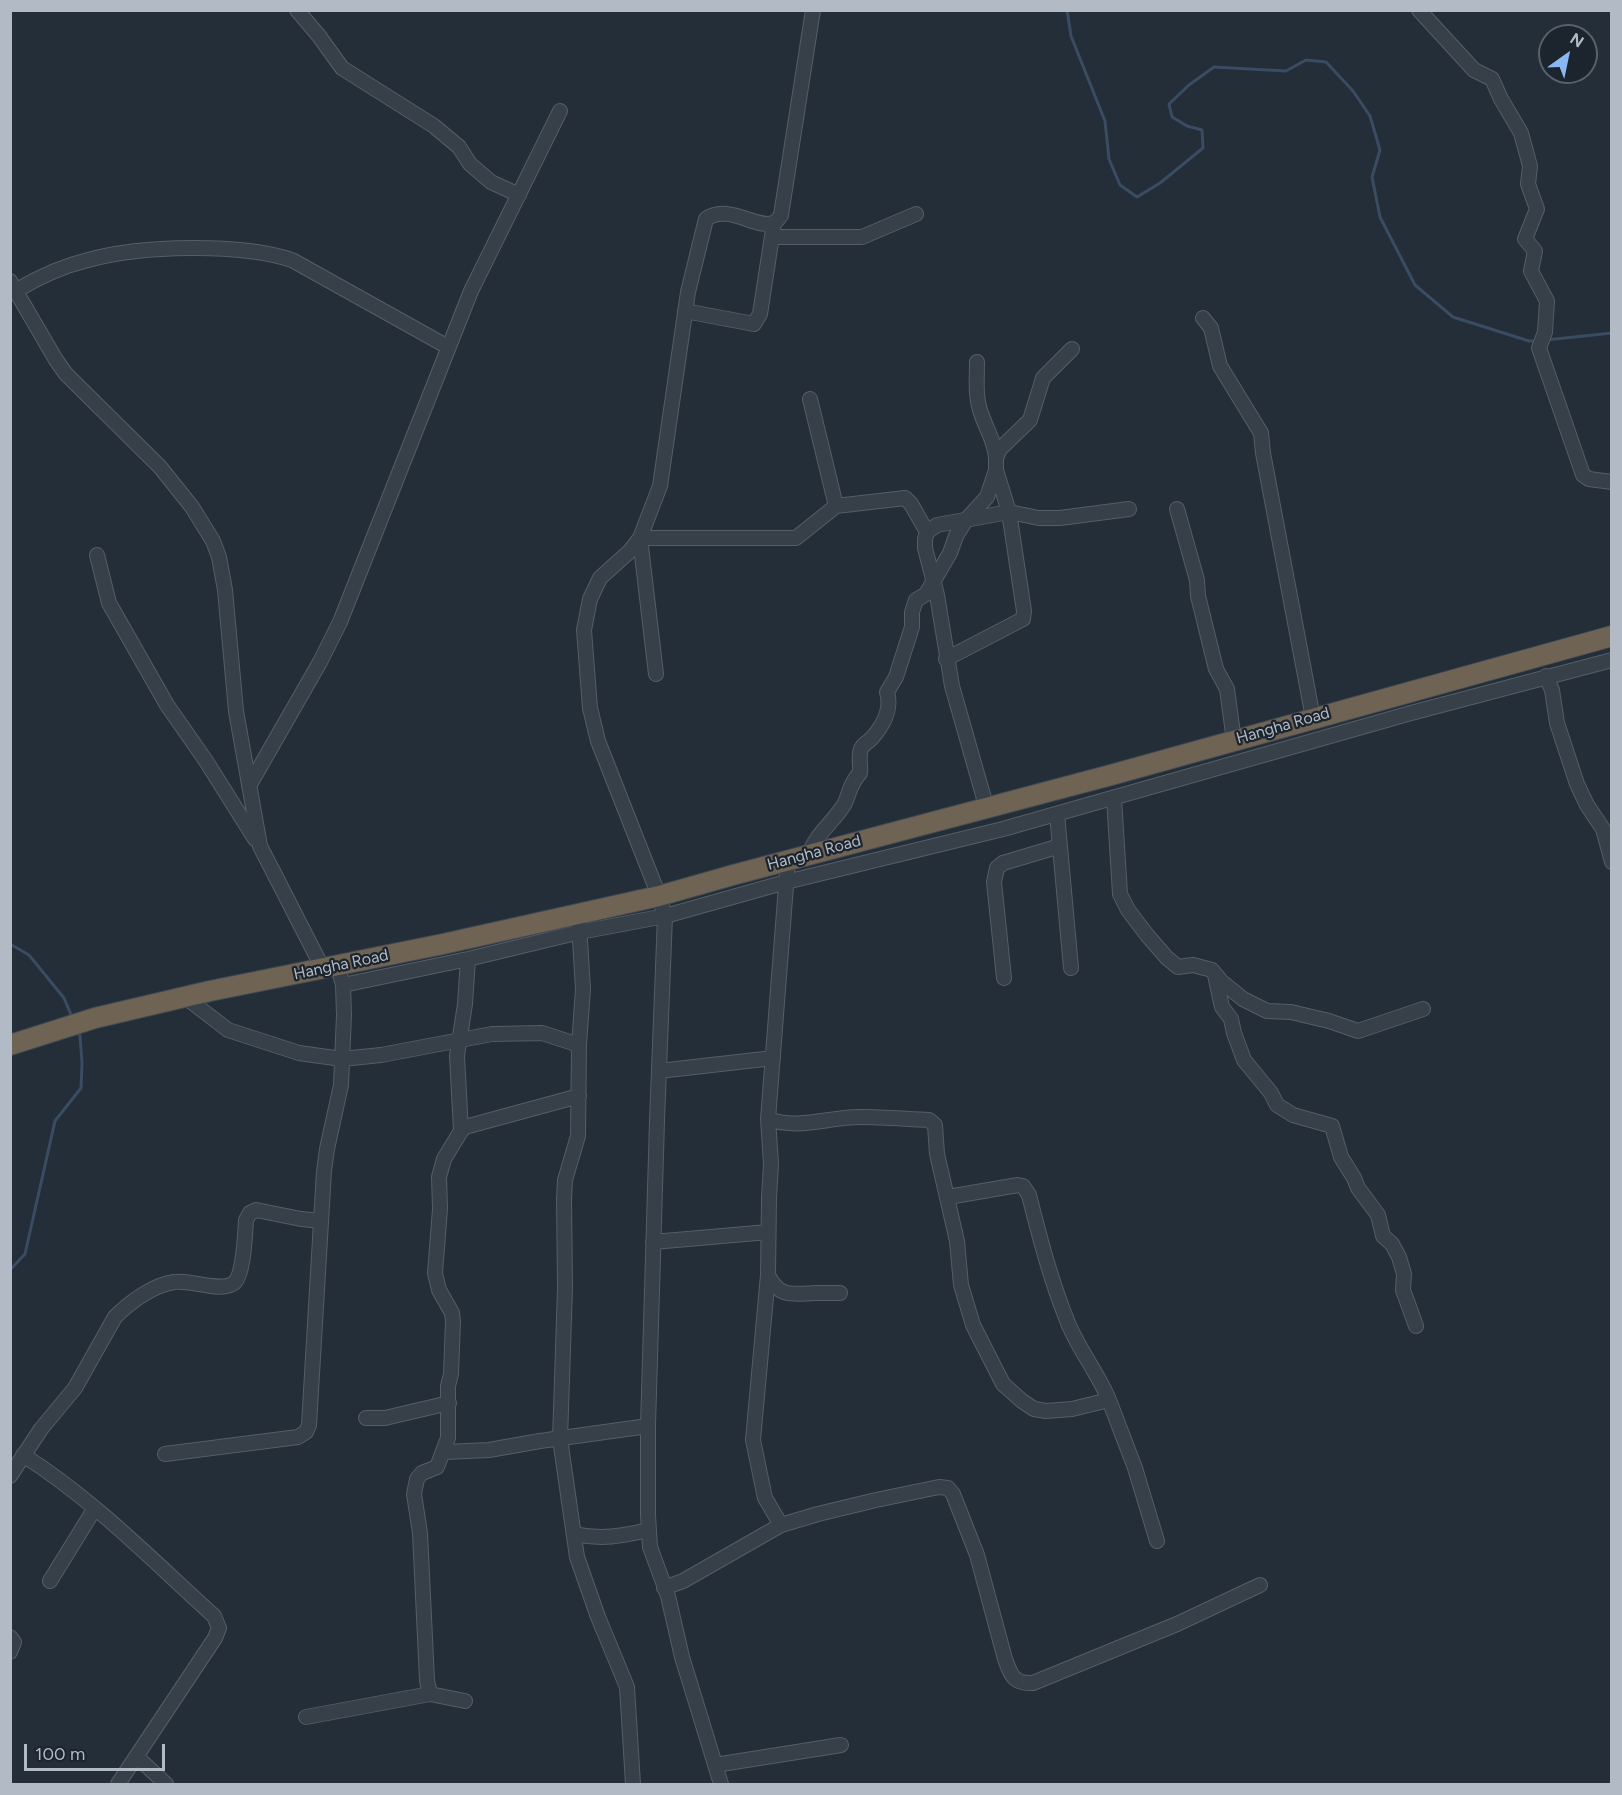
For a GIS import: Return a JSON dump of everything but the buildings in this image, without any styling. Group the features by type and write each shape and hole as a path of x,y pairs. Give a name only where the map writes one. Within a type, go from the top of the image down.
{"highway":[{"name":"Hangha Road","path":"10,1046 95,1018 185,997 334,973 579,923 659,896 788,860 987,809 1611,636"}],"street":[{"path":"297,10 342,69 434,126 459,147 470,164 491,182 519,195"},
{"path":"721,1785 682,1657 668,1596 650,1547 648,1426 658,1071 665,915 598,741 590,708 584,630 590,599 600,578 630,551 640,538 660,486 685,311 706,219 713,213 726,213 767,225 774,223 781,215 813,10"},
{"path":"1419,10 1474,70 1492,79 1521,133 1530,166 1528,184 1537,209 1525,239 1535,252 1531,271 1548,301 1545,332 1539,348 1583,475 1589,479 1611,482"},
{"path":"249,786 309,682 340,622 477,277 560,111"},
{"path":"772,237 862,237 916,214"},
{"path":"685,311 754,324 760,315 774,223"},
{"path":"260,846 236,711 225,590 219,557 213,541 192,507 160,467 66,374 14,286 89,260 134,252 187,249 250,250 274,254 307,268 448,347"},
{"path":"1203,318 1211,328 1220,366 1261,433 1313,718"},
{"path":"809,855 811,846 839,813 852,781 860,773 862,746 872,738 887,716 889,698 887,692 896,677 912,627 912,612 916,600 926,594 966,520 987,497 1000,449 1030,420 1043,378 1072,350"},
{"path":"946,659 1023,619 1024,611 1009,513 996,464 995,446 981,412 978,397 977,362"},
{"path":"810,399 836,506"},
{"path":"640,538 796,538 836,506 905,498 927,532"},
{"path":"987,809 958,711 946,659 926,548 927,532 937,525 1009,513 1039,518 1060,518 1129,509"},
{"path":"1177,509 1197,580 1198,596 1216,669 1227,689 1234,741"},
{"path":"640,538 656,674"},
{"path":"97,555 109,603 167,705 260,846 334,973 342,1059 341,1085 327,1149 310,1415 306,1432 298,1437 165,1454"},
{"path":"334,973 468,959 579,923 665,915 1057,814 1546,676 1611,660"},
{"path":"1546,676 1552,690 1557,723 1577,784 1587,805 1603,829 1611,862"},
{"path":"1114,798 1120,894 1128,909 1167,958 1178,967 1193,965 1212,970 1222,982 1243,999 1267,1011 1291,1012 1358,1031 1423,1009"},
{"path":"1057,814 1071,968"},
{"path":"1004,978 994,882 997,868 1003,863 1060,846"},
{"path":"782,1525 765,1498 753,1440 768,1275 771,1164 768,1119 788,860"},
{"path":"579,923 583,988 579,1045 578,1136 565,1180 565,1288 560,1439 577,1557 627,1688 633,1785"},
{"path":"461,1131 457,1056 465,1004 468,959"},
{"path":"1214,973 1222,1007 1231,1019 1244,1059 1271,1093 1277,1105 1293,1115 1332,1126 1341,1157 1358,1188 1378,1215 1383,1236 1392,1244 1399,1257 1404,1274 1403,1290 1416,1326"},
{"path":"185,997 228,1030 291,1051 342,1059 381,1055 492,1034 542,1033 579,1045"},
{"path":"658,1071 773,1058"},
{"path":"430,1694 427,1680 420,1533 414,1494 417,1479 422,1473 437,1467 445,1452 448,1438 453,1321 452,1313 439,1290 435,1273 440,1209 440,1167 461,1131 475,1122 547,1106 579,1096"},
{"path":"768,1119 790,1124 810,1124 858,1117 929,1120 935,1125 938,1154 958,1251 961,1285 973,1325 1004,1384 1028,1405 1046,1411 1072,1409 1109,1400"},
{"path":"948,1197 1018,1185 1023,1186 1029,1195 1046,1263 1068,1324 1101,1380 1135,1468 1157,1541"},
{"path":"10,1476 41,1429 75,1388 115,1317 123,1308 161,1286 174,1282 226,1286 234,1283 240,1274 246,1220 256,1210 321,1221"},
{"path":"653,1242 768,1232"},
{"path":"768,1275 772,1284 788,1294 840,1293"},
{"path":"366,1418 385,1418 448,1402"},
{"path":"445,1452 489,1450 648,1426"},
{"path":"23,1455 60,1479 95,1508 214,1616 219,1628 215,1638 118,1785"},
{"path":"664,1588 683,1581 782,1525 818,1514 939,1487 948,1488 953,1494 977,1556 1011,1674 1023,1684 1033,1683 1166,1628 1260,1585"},
{"path":"50,1581 95,1508"},
{"path":"574,1534 593,1538 616,1537 649,1530"},
{"path":"10,1637 14,1642 10,1652"},
{"path":"306,1717 430,1694 465,1701"},
{"path":"715,1765 841,1744"},
{"path":"138,1757 166,1785"}],"waterway":[{"path":"1067,10 1071,36 1105,121 1109,159 1120,185 1137,197 1160,183 1203,148 1202,130 1187,126 1172,117 1169,104 1189,85 1214,67 1286,71 1306,60 1326,62 1353,91 1370,116 1380,150 1372,177 1380,217 1415,285 1453,317 1529,341 1536,341"},
{"path":"1546,340 1612,333"},
{"path":"10,944 29,955 64,998 72,1017"},
{"path":"10,1270 25,1254 55,1121 81,1088 82,1063 78,1031"}]}
